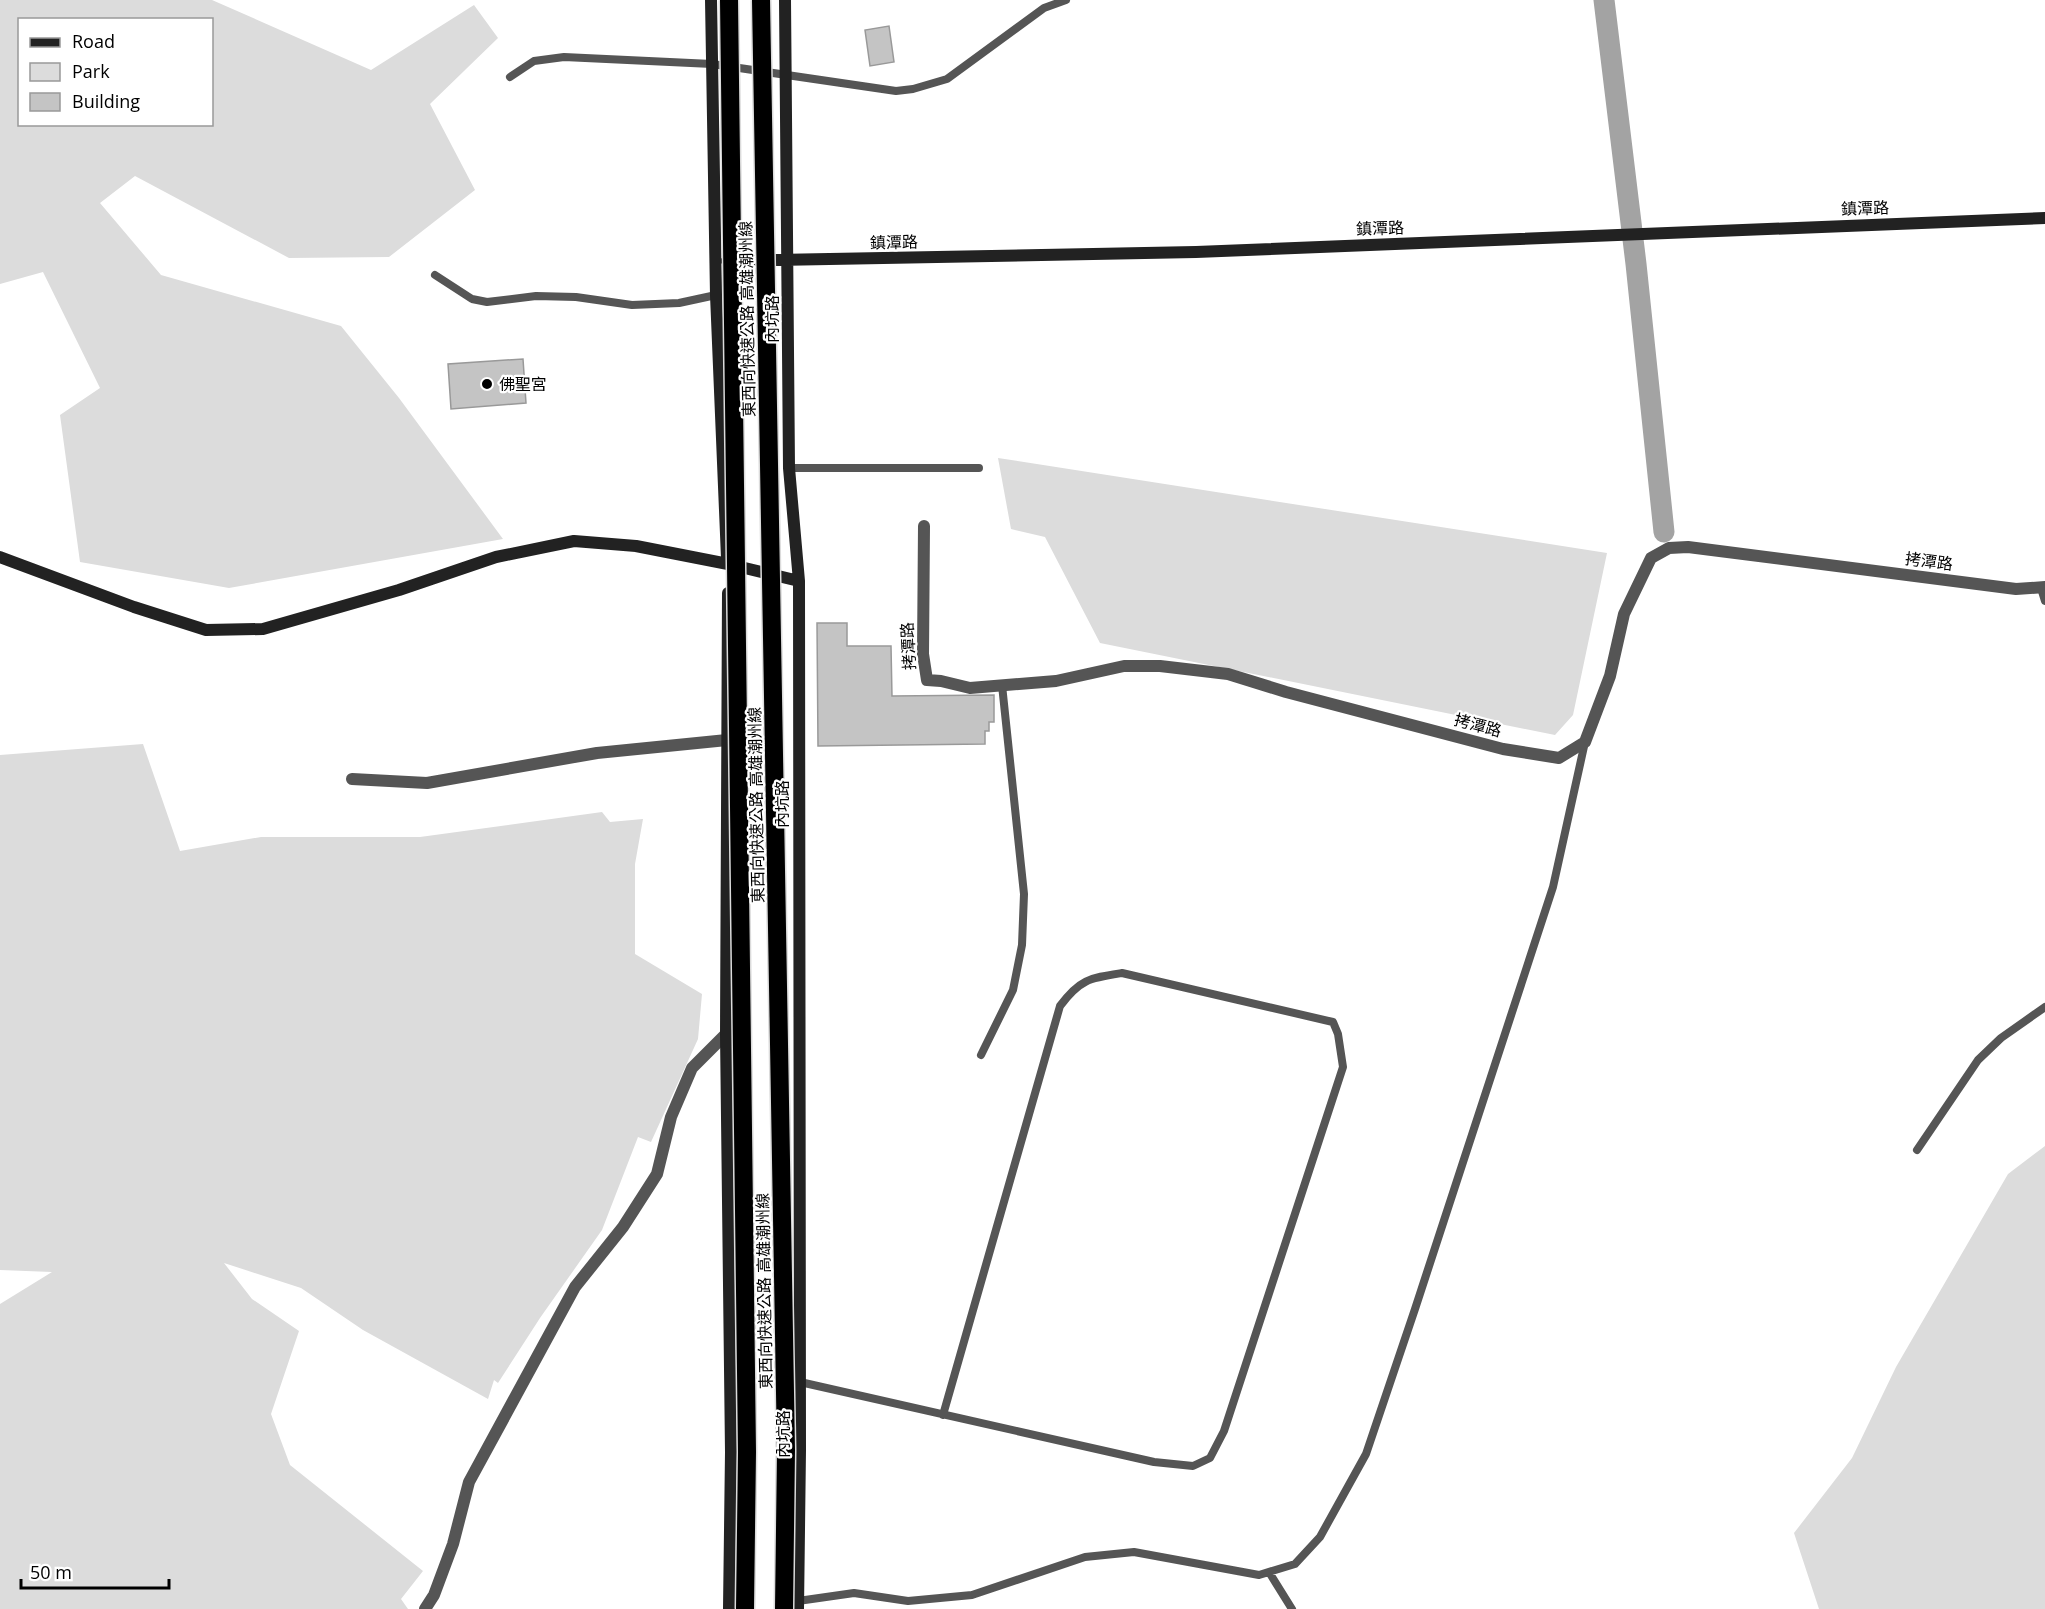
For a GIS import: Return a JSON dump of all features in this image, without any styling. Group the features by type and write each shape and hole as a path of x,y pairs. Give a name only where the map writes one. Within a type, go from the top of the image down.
{"highway":[{"name":"東西向快速公路 高雄潮州線","path":"729,0 747,1452 745,1609"},
{"name":"東西向快速公路 高雄潮州線","path":"761,0 786,1450 793,1606"}],"main road":[{"path":"711,0 716,295 728,564 726,1034 731,1452 729,1609"},
{"name":"內坑路","path":"785,0 789,468 799,581 800,1382 793,1606"},
{"name":"鎮潭路","path":"716,261 1196,252 2045,218"},
{"path":"0,557 134,608 206,630 263,629 399,590 496,557 574,541 636,546 799,581"}],"street":[{"name":"拷潭路","path":"924,526 923,654 927,680 969,688 1056,681 1124,666 1160,666 1228,674 1286,692 1503,749 1559,758 1585,741 1610,676 1624,614 1651,558 1669,548 1700,549 2016,589 2043,587"},
{"path":"352,779 427,783 597,753 727,740"},
{"path":"425,1609 434,1595 453,1544 469,1482 575,1287 623,1227 657,1174 671,1117 692,1068 726,1034"}],"lane":[{"path":"510,77 534,62 564,57 712,64 896,91 913,89 947,80 1044,8 1066,0"},
{"path":"435,275 472,299 487,302 536,296 576,297 632,305 679,303 716,295"},
{"path":"789,468 979,468"},
{"path":"2043,587 2045,601"},
{"path":"981,1055 1013,990 1022,945 1024,894 1002,685"},
{"path":"793,1606 854,1593 909,1601 972,1595 1085,1557 1134,1552 1259,1575 1295,1564 1320,1537 1366,1454 1553,887 1585,741"},
{"path":"800,1382 1154,1462 1193,1466 1210,1458 1224,1431 1342,1067 1338,1034 1333,1022 1122,973 1095,977 1074,988 1060,1006 943,1414"},
{"path":"1917,1150 1978,1060 2001,1038 2045,1007"},
{"path":"1269,1572 1292,1609"}],"green space":[{"path":"0,0 212,0 371,70 474,5 498,38 430,104 475,190 389,257 289,258 135,176 100,203 161,275 341,326 399,398 503,539 229,588 80,562 60,415 100,388 43,272 0,284"},
{"path":"998,458 1607,553 1573,715 1555,735 1100,643 1045,537 1011,529"},
{"path":"143,744 180,851 261,837 420,837 602,812 610,822 643,819 635,864 635,954 702,994 698,1039 651,1142 638,1137 602,1230 540,1318 498,1383 494,1380 488,1399 363,1330 301,1288 224,1263 252,1299 299,1331 271,1414 290,1465 423,1571 401,1599 408,1609 0,1609 0,1304 52,1272 0,1270 0,755"},
{"path":"2045,1146 2045,1609 1819,1609 1794,1533 1852,1458 1896,1367 2008,1174"}],"building":[{"path":"889,26 894,62 870,66 865,30"},
{"name":"佛聖宮","path":"523,359 526,403 451,409 448,364"},
{"path":"817,623 847,623 847,646 891,646 892,696 994,695 994,722 989,722 989,731 985,731 985,744 818,746"}],"waterway":[{"path":"1604,0 1636,264 1664,532"}],"place":[{"name":"佛聖宮","path":"487,384"}]}
